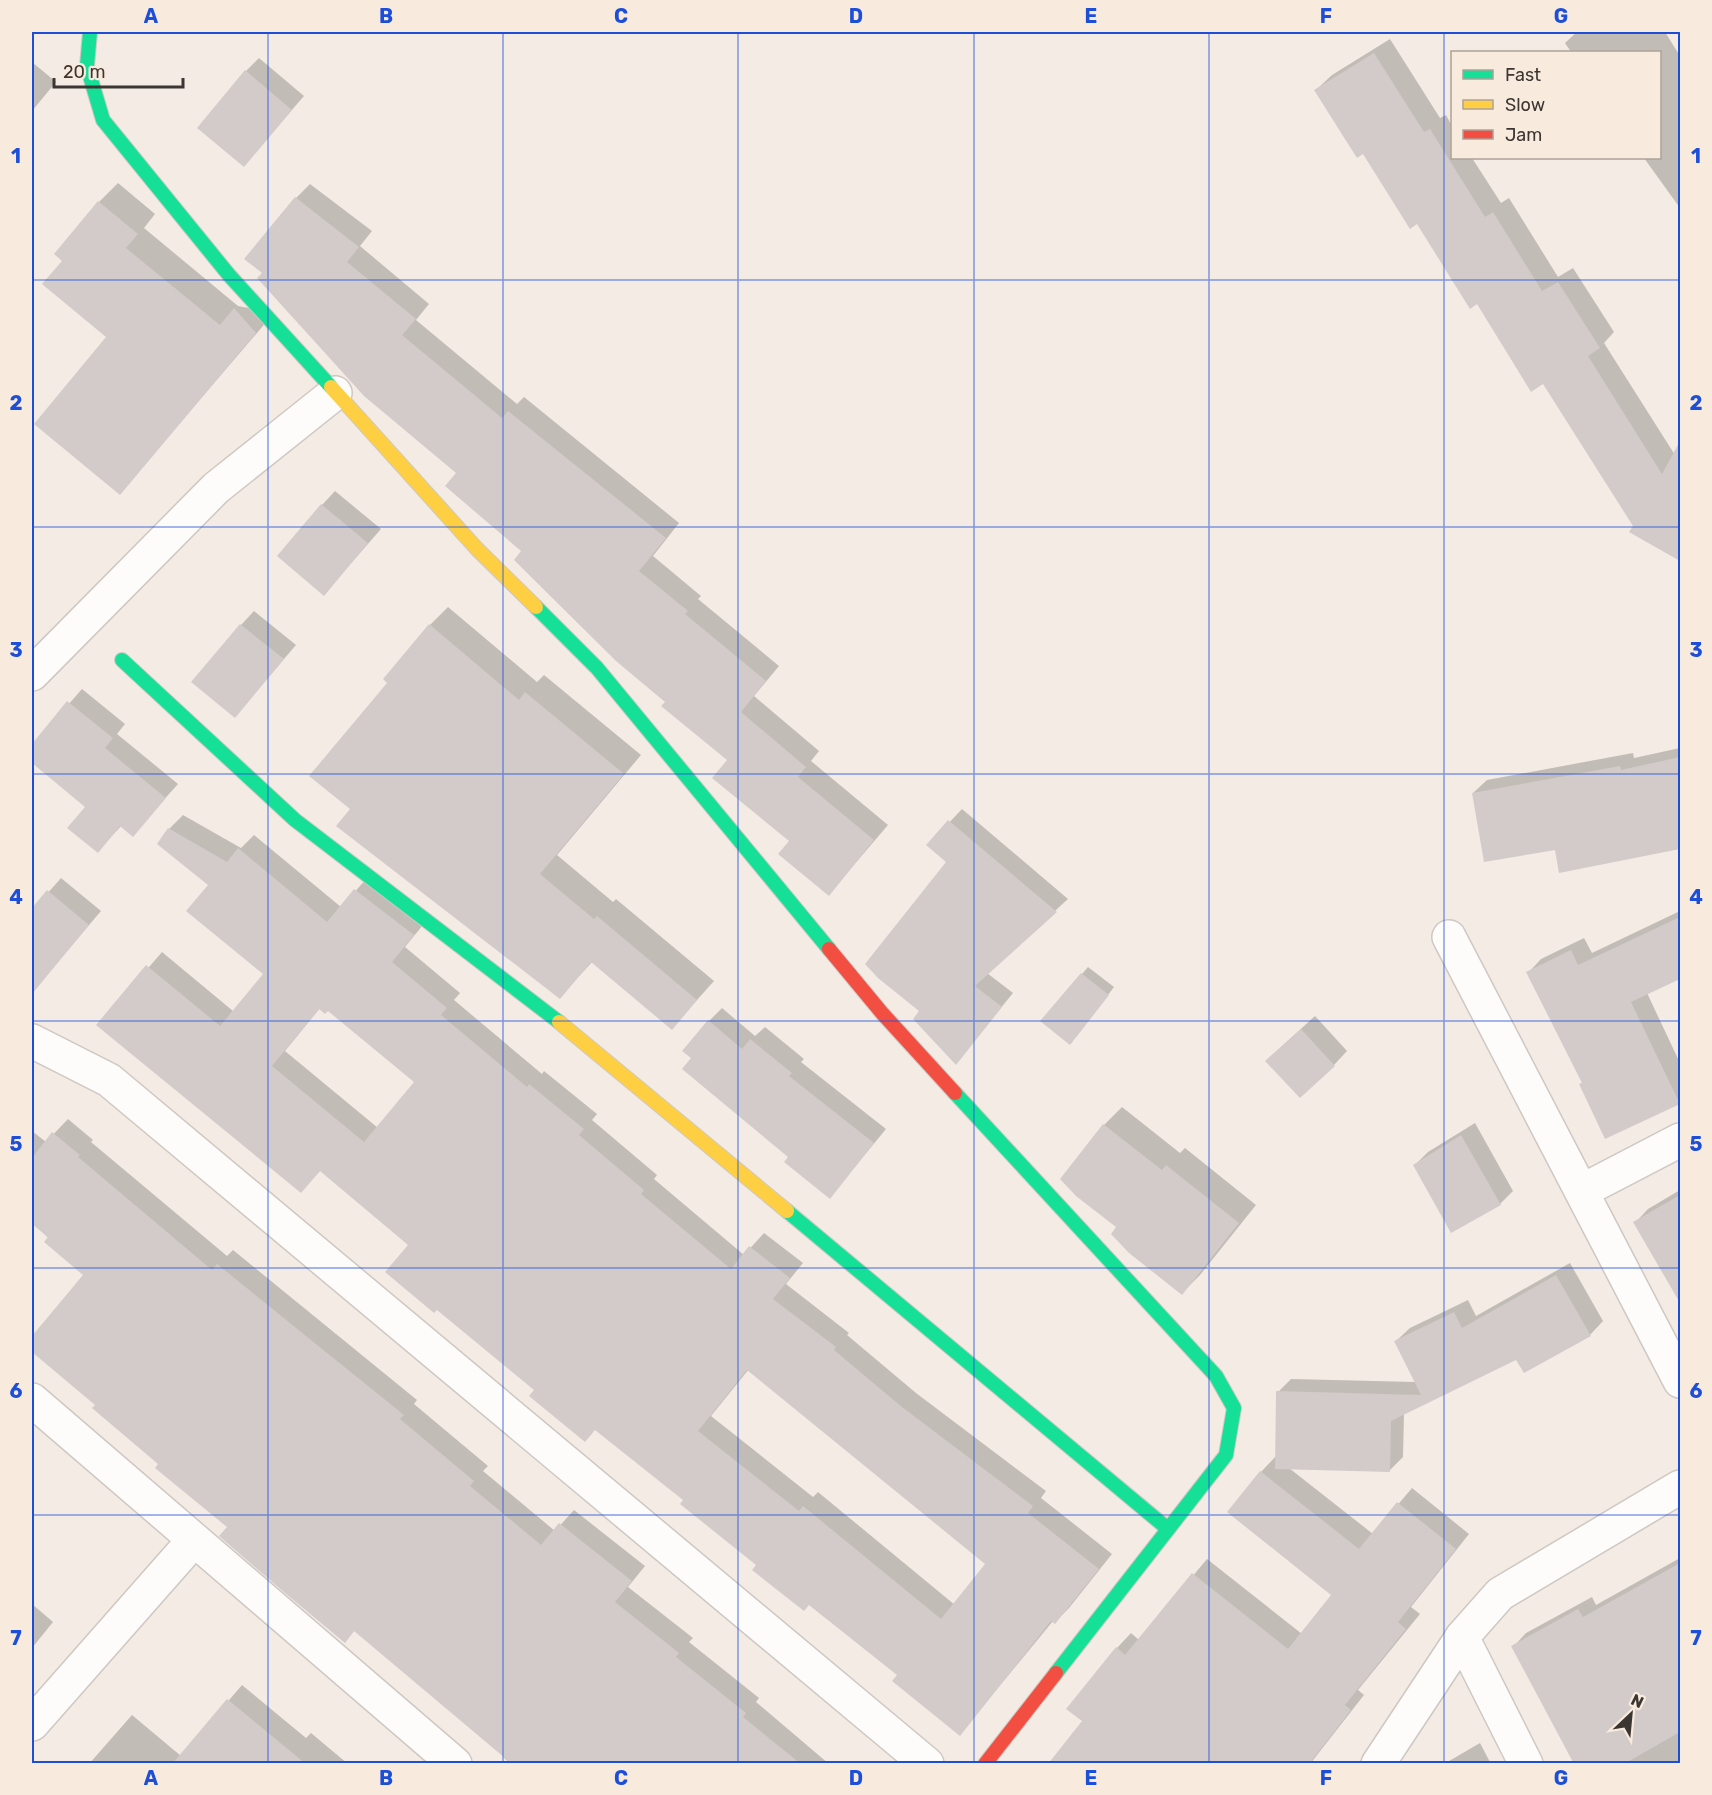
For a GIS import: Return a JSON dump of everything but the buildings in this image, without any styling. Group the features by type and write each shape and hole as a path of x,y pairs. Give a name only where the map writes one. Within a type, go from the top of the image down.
{"street":[{"path":"90,32 87,66 103,120 229,275 477,549 597,668 882,1014 1216,1376 1234,1408 1227,1455 984,1764"},
{"path":"32,674 216,488 335,393"},
{"path":"122,660 295,820 573,1033 1168,1529"},
{"path":"1449,936 1680,1381"},
{"path":"32,1041 109,1080 927,1764"},
{"path":"1582,1191 1680,1140"},
{"path":"32,1400 455,1764"},
{"path":"1378,1764 1462,1637 1500,1594 1680,1487"},
{"path":"32,1724 194,1540"},
{"path":"1462,1637 1526,1764"}],"traffic: fast":[{"path":"90,32 87,66 103,120 229,275 331,387"},
{"path":"536,607 597,668 829,949"},
{"path":"122,660 295,820 559,1022"},
{"path":"955,1093 1216,1376 1234,1408 1226,1455 1056,1673"},
{"path":"787,1211 1168,1529"}],"traffic: slow":[{"path":"331,387 477,549 536,607"},
{"path":"559,1022 787,1211"}],"traffic: jam":[{"path":"829,949 882,1013 955,1093"},
{"path":"985,1764 1056,1673"}]}
